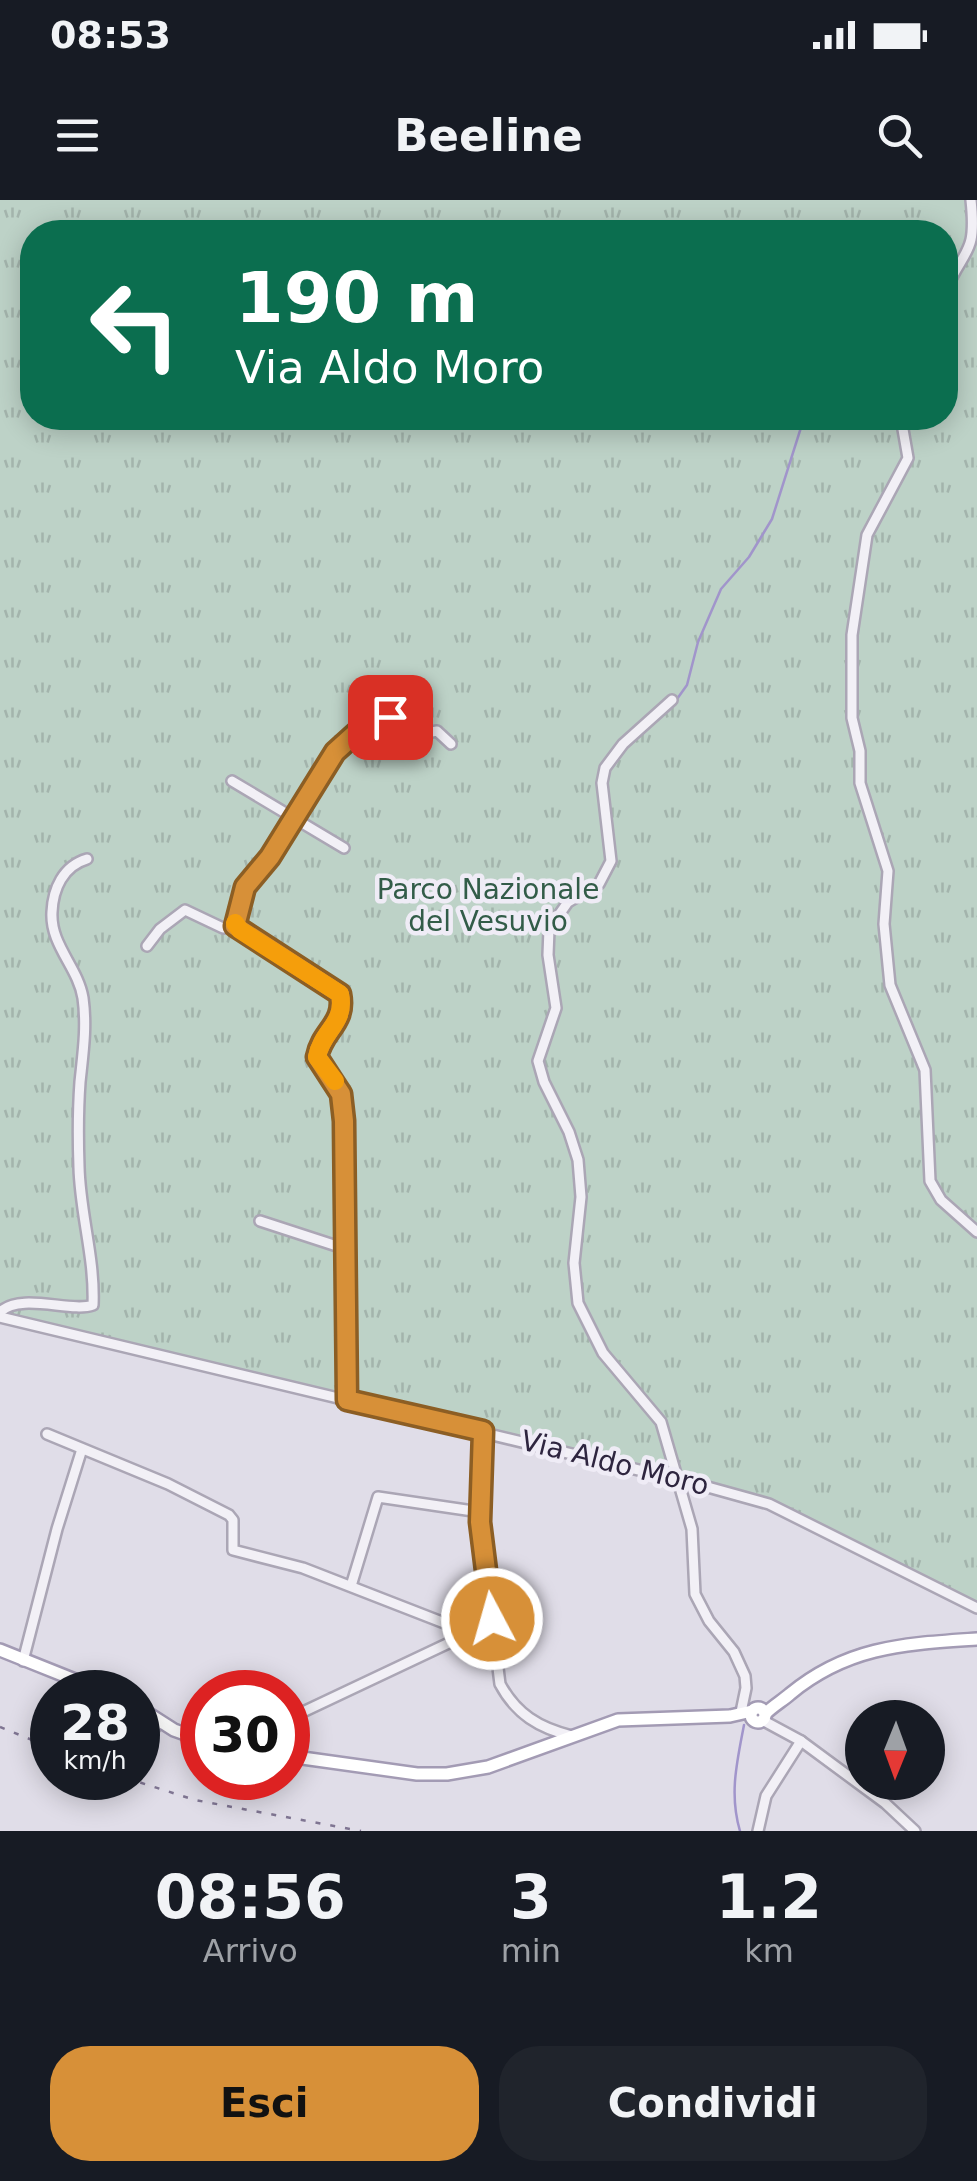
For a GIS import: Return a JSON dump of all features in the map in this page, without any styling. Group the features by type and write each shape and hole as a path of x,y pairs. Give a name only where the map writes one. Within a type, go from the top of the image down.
{"main road":[{"path":"310,1759 417,1774 488,1767 618,1720 752,1714 860,1654 894,1645 977,1639"},
{"path":"0,1650 50,1670"},
{"path":"160,1720 180,1730"}],"street":[{"path":"958,270 970,250 974,233 971,200"},
{"path":"902,430 908,458 872,522 863,556 852,635 852,718 860,751 860,783 888,871 884,924 890,985 927,1080 930,1181 941,1200 977,1232"},
{"path":"672,700 624,744 605,768 602,783 611,861 599,884 568,902 550,928 548,955 556,1008 538,1061 578,1160 582,1197 574,1263 578,1303 604,1353 661,1422 692,1529 694,1594 709,1622 734,1652 745,1676 752,1714 801,1740 885,1803 915,1831"},
{"path":"235,926 245,887 270,857 344,741 376,715 400,722 416,734 438,731 452,744"},
{"path":"232,782 344,848"},
{"path":"0,1314 4,1308 22,1305 93,1304 79,1170 79,1100 86,1042 83,998 54,936 52,918 61,879 75,862 87,859"},
{"path":"147,946 160,929 185,910 223,928 235,926 340,994 342,1012 320,1044 317,1057 341,1094 347,1400"},
{"path":"260,1221 346,1249"},
{"name":"Via Aldo Moro","path":"0,1314 769,1504 977,1608"},
{"path":"483,1431 480,1512 500,1684 510,1704 538,1724 572,1736"},
{"path":"47,1434 168,1484 229,1515 233,1520 233,1550 303,1568 470,1633 493,1634"},
{"path":"24,1660 82,1449"},
{"path":"350,1586 378,1497 480,1512"},
{"path":"310,1709 470,1633"},
{"path":"758,1831 766,1796 801,1740"}],"green space":[{"name":"Parco Nazionale del Vesuvio","path":"0,200 977,200 977,1611 771,1508 710,1489 0,1318"}],"waterway":[{"path":"677,699 687,685 698,642 721,589 749,557 772,519 800,430"},
{"path":"748,1705 749,1696"},
{"path":"740,1831 735,1791 744,1725"}],"railway":[{"path":"0,1727 30,1739"},
{"path":"160,1789 195,1800 361,1831"}],"slow traffic":[{"path":"235,923 340,994 342,1012 320,1044 317,1057 335,1081"}],"route":[{"path":"390,717 376,715 335,752 270,857 245,887 235,926 333,988 342,999 342,1012 320,1044 317,1057 341,1094 344,1121 347,1400 483,1431 480,1522 492,1619"}]}
